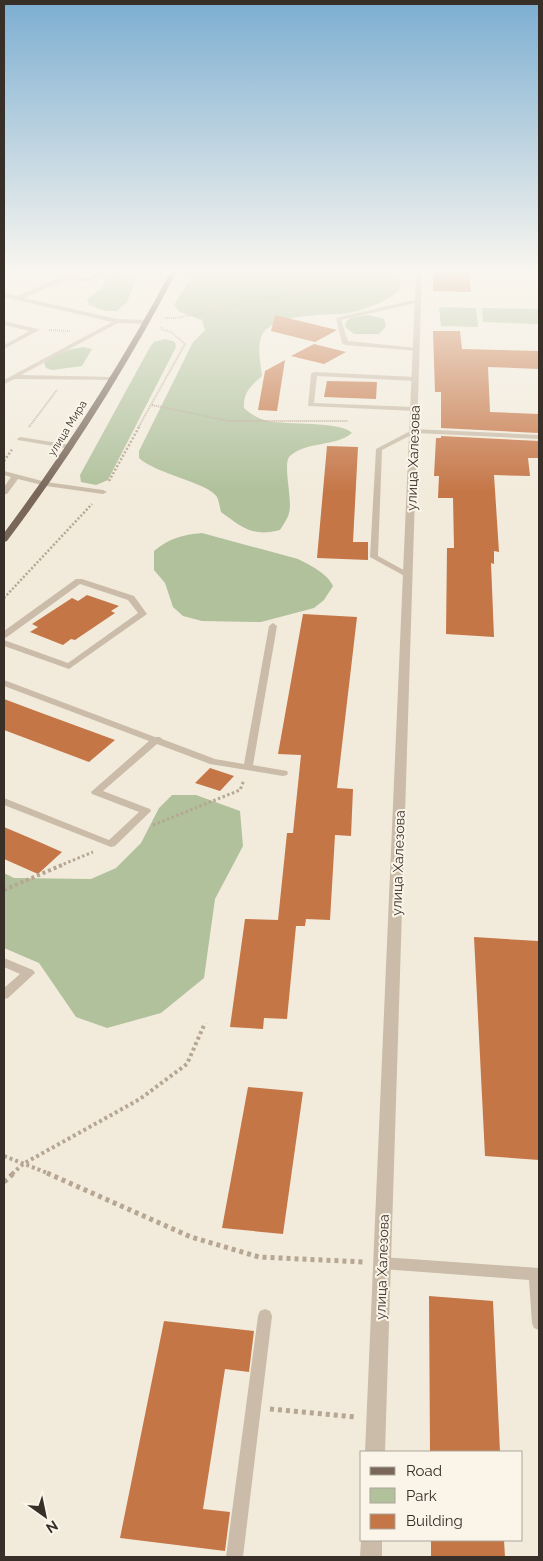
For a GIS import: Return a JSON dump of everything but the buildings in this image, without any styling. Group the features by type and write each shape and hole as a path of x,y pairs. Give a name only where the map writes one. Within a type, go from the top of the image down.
{"main road":[{"name":"улица Мира","path":"4,539 46,484 71,447 134,346"}],"street":[{"name":"улица Халезова","path":"375,1451 417,346"},
{"path":"371,1557 372,1541"}],"lane":[{"path":"4,382 70,346"},
{"path":"374,346 417,350"},
{"path":"414,409 310,405 314,374 416,379"},
{"path":"12,377 114,379"},
{"path":"408,576 374,557 379,449 414,431 539,437"},
{"path":"20,439 71,447"},
{"path":"4,473 46,484 103,492"},
{"path":"4,492 16,476"},
{"path":"4,636 79,581 130,598 143,614 69,666 4,643"},
{"path":"248,768 273,626"},
{"path":"4,683 157,739 213,762 283,773"},
{"path":"4,800 111,844 146,811 96,792 157,739"},
{"path":"4,962 29,973 4,995"},
{"path":"382,1263 538,1274 539,1323"},
{"path":"234,1557 265,1316"}],"path":[{"path":"4,598 103,492 184,346"},
{"path":"4,461 66,378"},
{"path":"152,405 228,421 356,421"},
{"path":"4,1182 23,1164 140,1099 187,1064 205,1023"},
{"path":"4,1156 75,1184 191,1237 260,1256 382,1263"},
{"path":"253,1407 376,1419"}],"green space":[{"path":"191,346 260,346 262,376 246,393 244,408 255,416 268,421 326,425 346,429 352,433 338,440 304,448 290,456 287,466 290,499 288,517 280,530 271,532 255,532 242,527 221,512 217,497 212,492 147,464 139,458 139,451"},
{"path":"83,347 92,349 82,366 52,370 46,368 44,363 53,357"},
{"path":"150,347 176,347 108,480 96,485 81,482 80,475"},
{"path":"202,533 298,559 323,574 333,586 324,600 314,608 261,622 202,621 183,616 173,607 165,583 154,570 154,551 176,538"},
{"path":"172,795 196,795 240,811 243,846 215,899 204,978 161,1013 107,1028 76,1017 39,963 4,948 4,873 14,878 91,879 116,868 141,843 159,808"}]}
